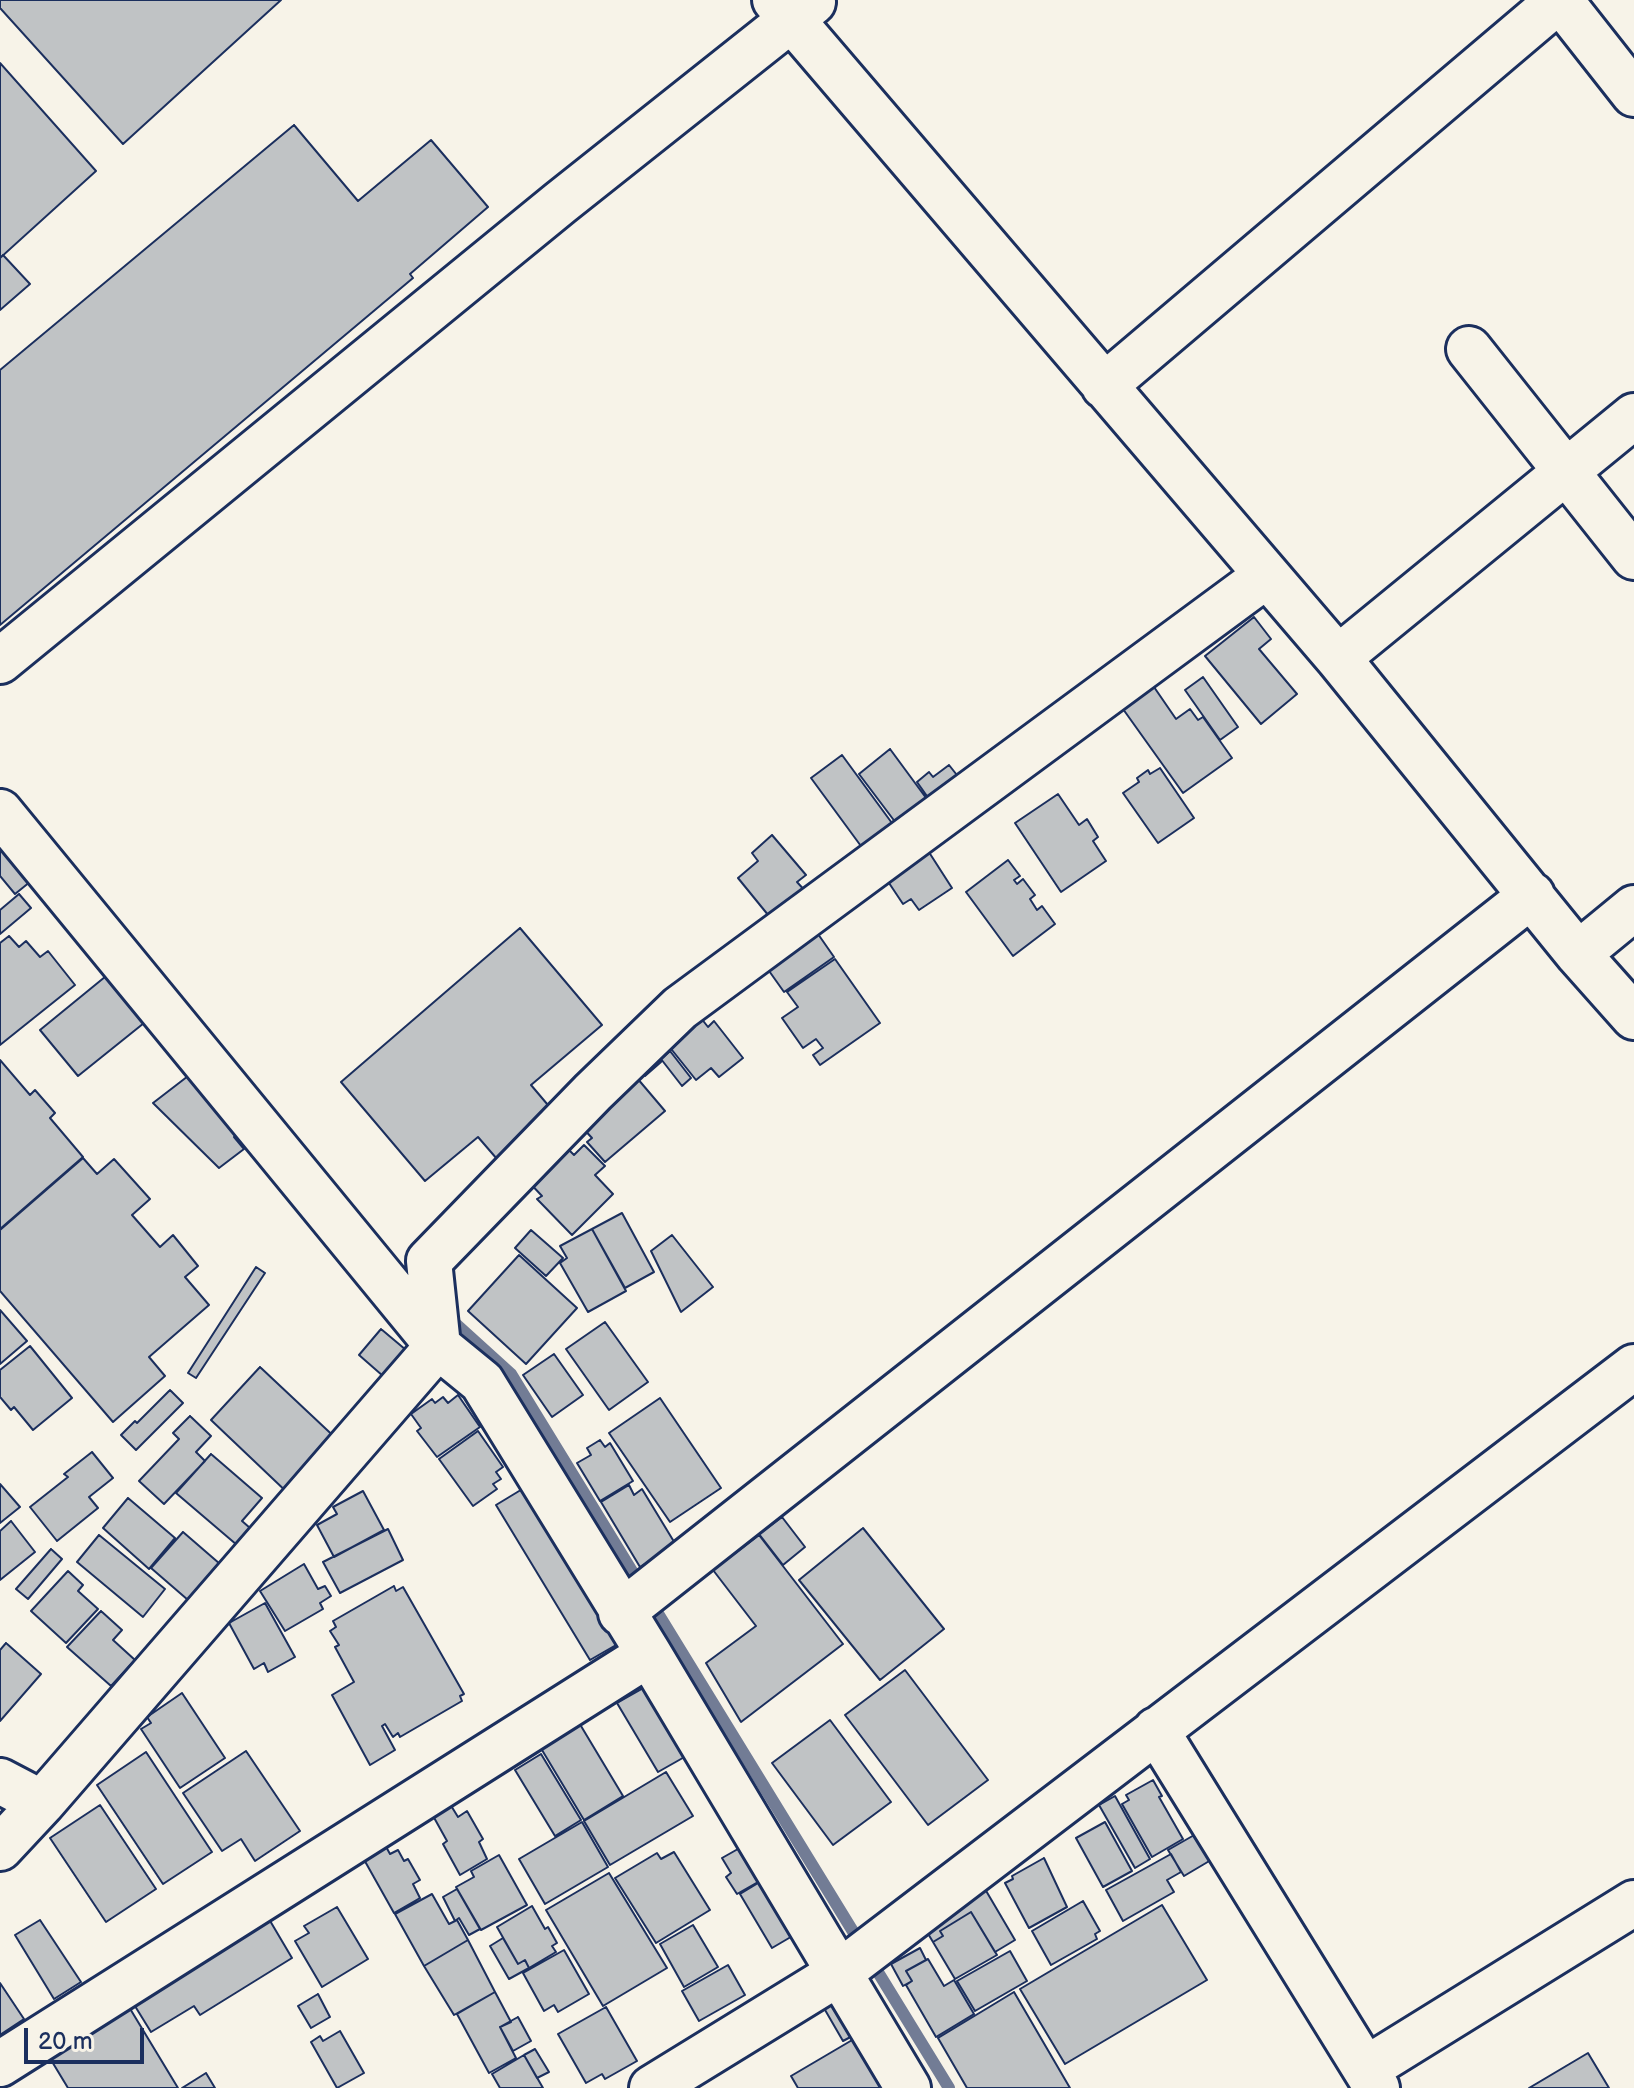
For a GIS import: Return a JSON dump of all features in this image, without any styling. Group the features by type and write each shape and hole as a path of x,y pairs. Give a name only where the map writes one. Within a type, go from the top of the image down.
{"street":[{"path":"1104,386 1560,0 1634,94"},
{"path":"0,661 560,203 794,7 1104,386 1338,658 1578,954 1634,1017"},
{"path":"1469,349 1634,557"},
{"path":"1338,658 1634,416"},
{"path":"0,1848 438,1346 429,1261 593,1092 680,1008 1267,575"},
{"path":"0,812 438,1346 482,1382 621,1613 649,1654 908,2088"},
{"path":"621,1613 1532,895"},
{"path":"1578,954 1634,908"},
{"path":"652,2088 839,1973 1634,1367"},
{"path":"0,2064 649,1654"},
{"path":"1156,1730 1372,2078 1634,1903"},
{"path":"0,1781 42,1803"}],"building":[{"path":"0,0 281,0 123,144 0,8"},
{"path":"0,63 96,171 0,258"},
{"path":"294,125 358,201 431,140 488,207 410,274 413,278 0,625 0,370"},
{"path":"3,255 30,284 0,310 0,258"},
{"path":"1254,617 1271,639 1259,649 1297,694 1261,724 1205,656"},
{"path":"1203,677 1238,727 1220,740 1185,690"},
{"path":"1154,687 1176,719 1190,709 1198,720 1203,717 1232,758 1183,793 1123,709"},
{"path":"890,749 932,806 902,831 859,774"},
{"path":"842,755 900,834 869,857 811,778"},
{"path":"949,765 964,784 934,806 917,782 929,772 933,777"},
{"path":"1160,768 1194,818 1158,843 1123,793 1139,782 1137,778 1148,770 1150,774"},
{"path":"1058,794 1079,825 1087,819 1098,837 1093,841 1106,861 1061,892 1015,823"},
{"path":"0,823 41,873 15,894 0,876"},
{"path":"772,835 806,875 797,882 807,893 773,921 738,878 758,861 752,853"},
{"path":"925,846 952,888 919,910 911,899 903,904 883,874"},
{"path":"1008,860 1020,876 1014,880 1017,884 1023,879 1035,895 1030,899 1037,910 1042,906 1055,924 1013,956 966,892"},
{"path":"19,894 31,908 0,934 0,910"},
{"path":"820,920 826,928 818,934 834,957 784,992 762,961"},
{"path":"520,928 602,1025 531,1085 553,1111 497,1159 478,1137 425,1181 341,1082"},
{"path":"9,936 19,947 26,941 40,957 48,951 75,985 0,1045 0,943"},
{"path":"835,959 880,1023 820,1065 813,1055 823,1048 816,1039 803,1048 782,1018 798,1007 787,992"},
{"path":"111,972 149,1019 78,1076 40,1030"},
{"path":"697,1013 708,1027 714,1021 743,1058 719,1077 711,1068 696,1080 664,1040"},
{"path":"652,1051 661,1062 645,1076 636,1064"},
{"path":"670,1051 691,1078 682,1086 661,1059"},
{"path":"0,1060 30,1095 35,1090 55,1113 50,1118 83,1157 0,1229"},
{"path":"192,1073 239,1133 234,1137 244,1149 219,1168 153,1103"},
{"path":"637,1078 665,1111 605,1162 587,1142 592,1138 581,1126"},
{"path":"563,1144 574,1155 584,1145 605,1166 595,1175 613,1194 572,1235 537,1199 542,1196 527,1180"},
{"path":"83,1158 97,1174 114,1159 150,1199 132,1215 160,1247 173,1235 198,1266 185,1277 209,1305 149,1357 165,1376 113,1422 0,1291 0,1230"},
{"path":"622,1213 654,1272 625,1288 592,1229"},
{"path":"592,1229 626,1291 588,1312 560,1263 567,1258 560,1246"},
{"path":"531,1230 563,1258 546,1276 515,1248"},
{"path":"672,1235 713,1287 681,1312 651,1251"},
{"path":"519,1255 577,1308 526,1364 468,1311"},
{"path":"256,1267 265,1273 196,1378 188,1373"},
{"path":"0,1310 27,1341 0,1364"},
{"path":"605,1322 648,1382 609,1410 566,1349"},
{"path":"381,1329 406,1350 383,1376 359,1355"},
{"path":"30,1346 72,1398 33,1430 14,1407 11,1410 0,1397 0,1370"},
{"path":"554,1354 583,1395 552,1417 523,1375"},
{"path":"260,1367 342,1444 292,1497 211,1420"},
{"path":"170,1390 183,1403 136,1450 121,1435"},
{"path":"458,1395 480,1427 437,1457 417,1431 421,1428 411,1414 432,1399 435,1403 443,1397 448,1403"},
{"path":"660,1398 721,1488 670,1522 609,1433"},
{"path":"190,1416 211,1436 196,1452 205,1461 164,1504 139,1481 179,1439 173,1433"},
{"path":"478,1431 503,1467 496,1472 501,1479 493,1484 497,1489 473,1506 439,1459"},
{"path":"600,1440 605,1447 610,1443 633,1481 600,1501 577,1463 591,1455 587,1448"},
{"path":"92,1452 113,1478 89,1497 98,1508 57,1541 30,1507 68,1477 64,1474"},
{"path":"211,1454 262,1498 242,1521 258,1535 244,1551 176,1493"},
{"path":"0,1484 20,1507 0,1523"},
{"path":"529,1485 623,1641 590,1660 496,1505"},
{"path":"629,1485 634,1495 642,1489 676,1545 640,1567 601,1502"},
{"path":"363,1491 384,1530 334,1557 317,1525 337,1514 333,1507"},
{"path":"128,1498 175,1538 149,1569 103,1528"},
{"path":"782,1517 805,1547 783,1565 759,1534"},
{"path":"11,1521 35,1552 0,1580 0,1531"},
{"path":"863,1528 944,1629 880,1680 799,1580"},
{"path":"388,1529 403,1560 340,1593 323,1562"},
{"path":"183,1532 220,1564 188,1600 151,1568"},
{"path":"99,1535 165,1589 143,1617 77,1562"},
{"path":"759,1535 843,1644 741,1722 706,1663 756,1626 713,1570"},
{"path":"51,1549 62,1559 28,1599 16,1589"},
{"path":"304,1564 318,1589 325,1586 331,1596 320,1603 323,1609 285,1631 260,1591"},
{"path":"68,1571 83,1585 78,1591 98,1609 66,1643 31,1611"},
{"path":"394,1586 396,1591 403,1587 464,1694 460,1696 462,1701 400,1737 398,1733 393,1737 385,1724 382,1726 395,1750 370,1765 332,1695 354,1682 330,1631 336,1627 333,1621"},
{"path":"265,1603 295,1657 268,1672 264,1663 254,1669 229,1623"},
{"path":"101,1611 122,1630 113,1640 135,1660 111,1686 67,1647"},
{"path":"6,1643 41,1674 0,1721 0,1650"},
{"path":"905,1670 988,1780 928,1825 845,1715"},
{"path":"647,1686 688,1755 658,1772 617,1703"},
{"path":"182,1693 225,1758 180,1788 141,1729 151,1723 147,1717"},
{"path":"830,1720 891,1802 833,1845 772,1763"},
{"path":"578,1721 623,1796 584,1820 539,1745"},
{"path":"246,1751 300,1831 255,1861 241,1839 222,1851 183,1793"},
{"path":"146,1752 212,1852 163,1884 97,1785"},
{"path":"541,1754 581,1820 555,1836 515,1770"},
{"path":"666,1772 693,1816 610,1865 584,1821"},
{"path":"1153,1780 1183,1839 1152,1857 1122,1804 1129,1800 1126,1795"},
{"path":"1115,1796 1150,1859 1135,1868 1099,1805"},
{"path":"450,1804 458,1817 467,1811 483,1839 479,1842 487,1859 460,1875 443,1844 447,1841 432,1814"},
{"path":"100,1805 156,1889 106,1922 50,1838"},
{"path":"582,1822 608,1867 545,1904 519,1859"},
{"path":"1105,1822 1132,1871 1103,1887 1076,1838"},
{"path":"1196,1834 1211,1860 1184,1876 1168,1850"},
{"path":"384,1843 390,1854 398,1850 404,1861 408,1859 420,1880 413,1884 420,1898 394,1913 362,1856"},
{"path":"745,1845 765,1878 737,1894 726,1877 731,1873 722,1858"},
{"path":"674,1852 710,1910 656,1943 615,1878 657,1853 661,1859"},
{"path":"1171,1854 1181,1872 1167,1880 1174,1892 1123,1921 1106,1890"},
{"path":"499,1855 527,1905 481,1930 456,1887 474,1877 471,1871"},
{"path":"1044,1858 1067,1907 1029,1928 1005,1883"},
{"path":"609,1873 667,1968 603,2006 546,1910"},
{"path":"768,1877 801,1931 772,1948 740,1894"},
{"path":"457,1889 480,1929 469,1935 459,1918 455,1921 443,1897"},
{"path":"985,1889 1015,1940 995,1952 971,1912 940,1931 943,1936 933,1942 927,1932"},
{"path":"432,1894 449,1924 457,1920 468,1940 424,1966 395,1914"},
{"path":"1083,1901 1100,1931 1095,1934 1097,1939 1051,1965 1032,1931"},
{"path":"1162,1905 1207,1980 1065,2064 1020,1989"},
{"path":"532,1906 557,1943 552,1946 556,1952 529,1968 525,1960 518,1964 497,1927"},
{"path":"337,1907 368,1959 322,1987 295,1941 309,1933 304,1926"},
{"path":"971,1912 997,1955 955,1979 933,1942 943,1936 940,1931"},
{"path":"266,1914 292,1958 200,2015 194,2006 151,2032 130,1998"},
{"path":"40,1920 81,1982 54,1999 15,1935"},
{"path":"693,1925 718,1967 684,1987 660,1944"},
{"path":"503,1938 518,1964 525,1960 529,1968 509,1979 490,1946"},
{"path":"468,1940 495,1992 454,2015 424,1966"},
{"path":"920,1948 926,1960 906,1971 912,1981 903,1986 891,1964"},
{"path":"564,1950 589,1994 558,2012 554,2005 544,2011 523,1973"},
{"path":"1010,1951 1027,1981 975,2011 957,1981"},
{"path":"928,1959 944,1986 954,1980 974,2014 936,2037 906,1985 912,1981 906,1971"},
{"path":"728,1965 745,1995 699,2021 682,1991"},
{"path":"0,1983 24,2019 0,2035"},
{"path":"495,1992 511,2022 500,2027 516,2058 489,2073 457,2014"},
{"path":"1014,1992 1070,2088 967,2088 938,2038"},
{"path":"318,1994 330,2017 311,2028 298,2006"},
{"path":"836,1994 858,2033 843,2041 821,2003"},
{"path":"126,2002 178,2088 68,2088 45,2050"},
{"path":"606,2007 637,2061 605,2079 602,2074 586,2083 558,2034"},
{"path":"518,2017 531,2041 513,2051 500,2027"},
{"path":"340,2031 364,2073 337,2088 311,2042 320,2036 323,2041"},
{"path":"859,2036 891,2088 798,2088 791,2076"},
{"path":"535,2049 549,2072 537,2078 524,2055"},
{"path":"1588,2053 1609,2088 1529,2088"},
{"path":"524,2055 543,2088 500,2088 492,2074"},
{"path":"206,2073 215,2088 182,2088"}],"waterway":[{"path":"447,1316 511,1374 949,2088"}]}
